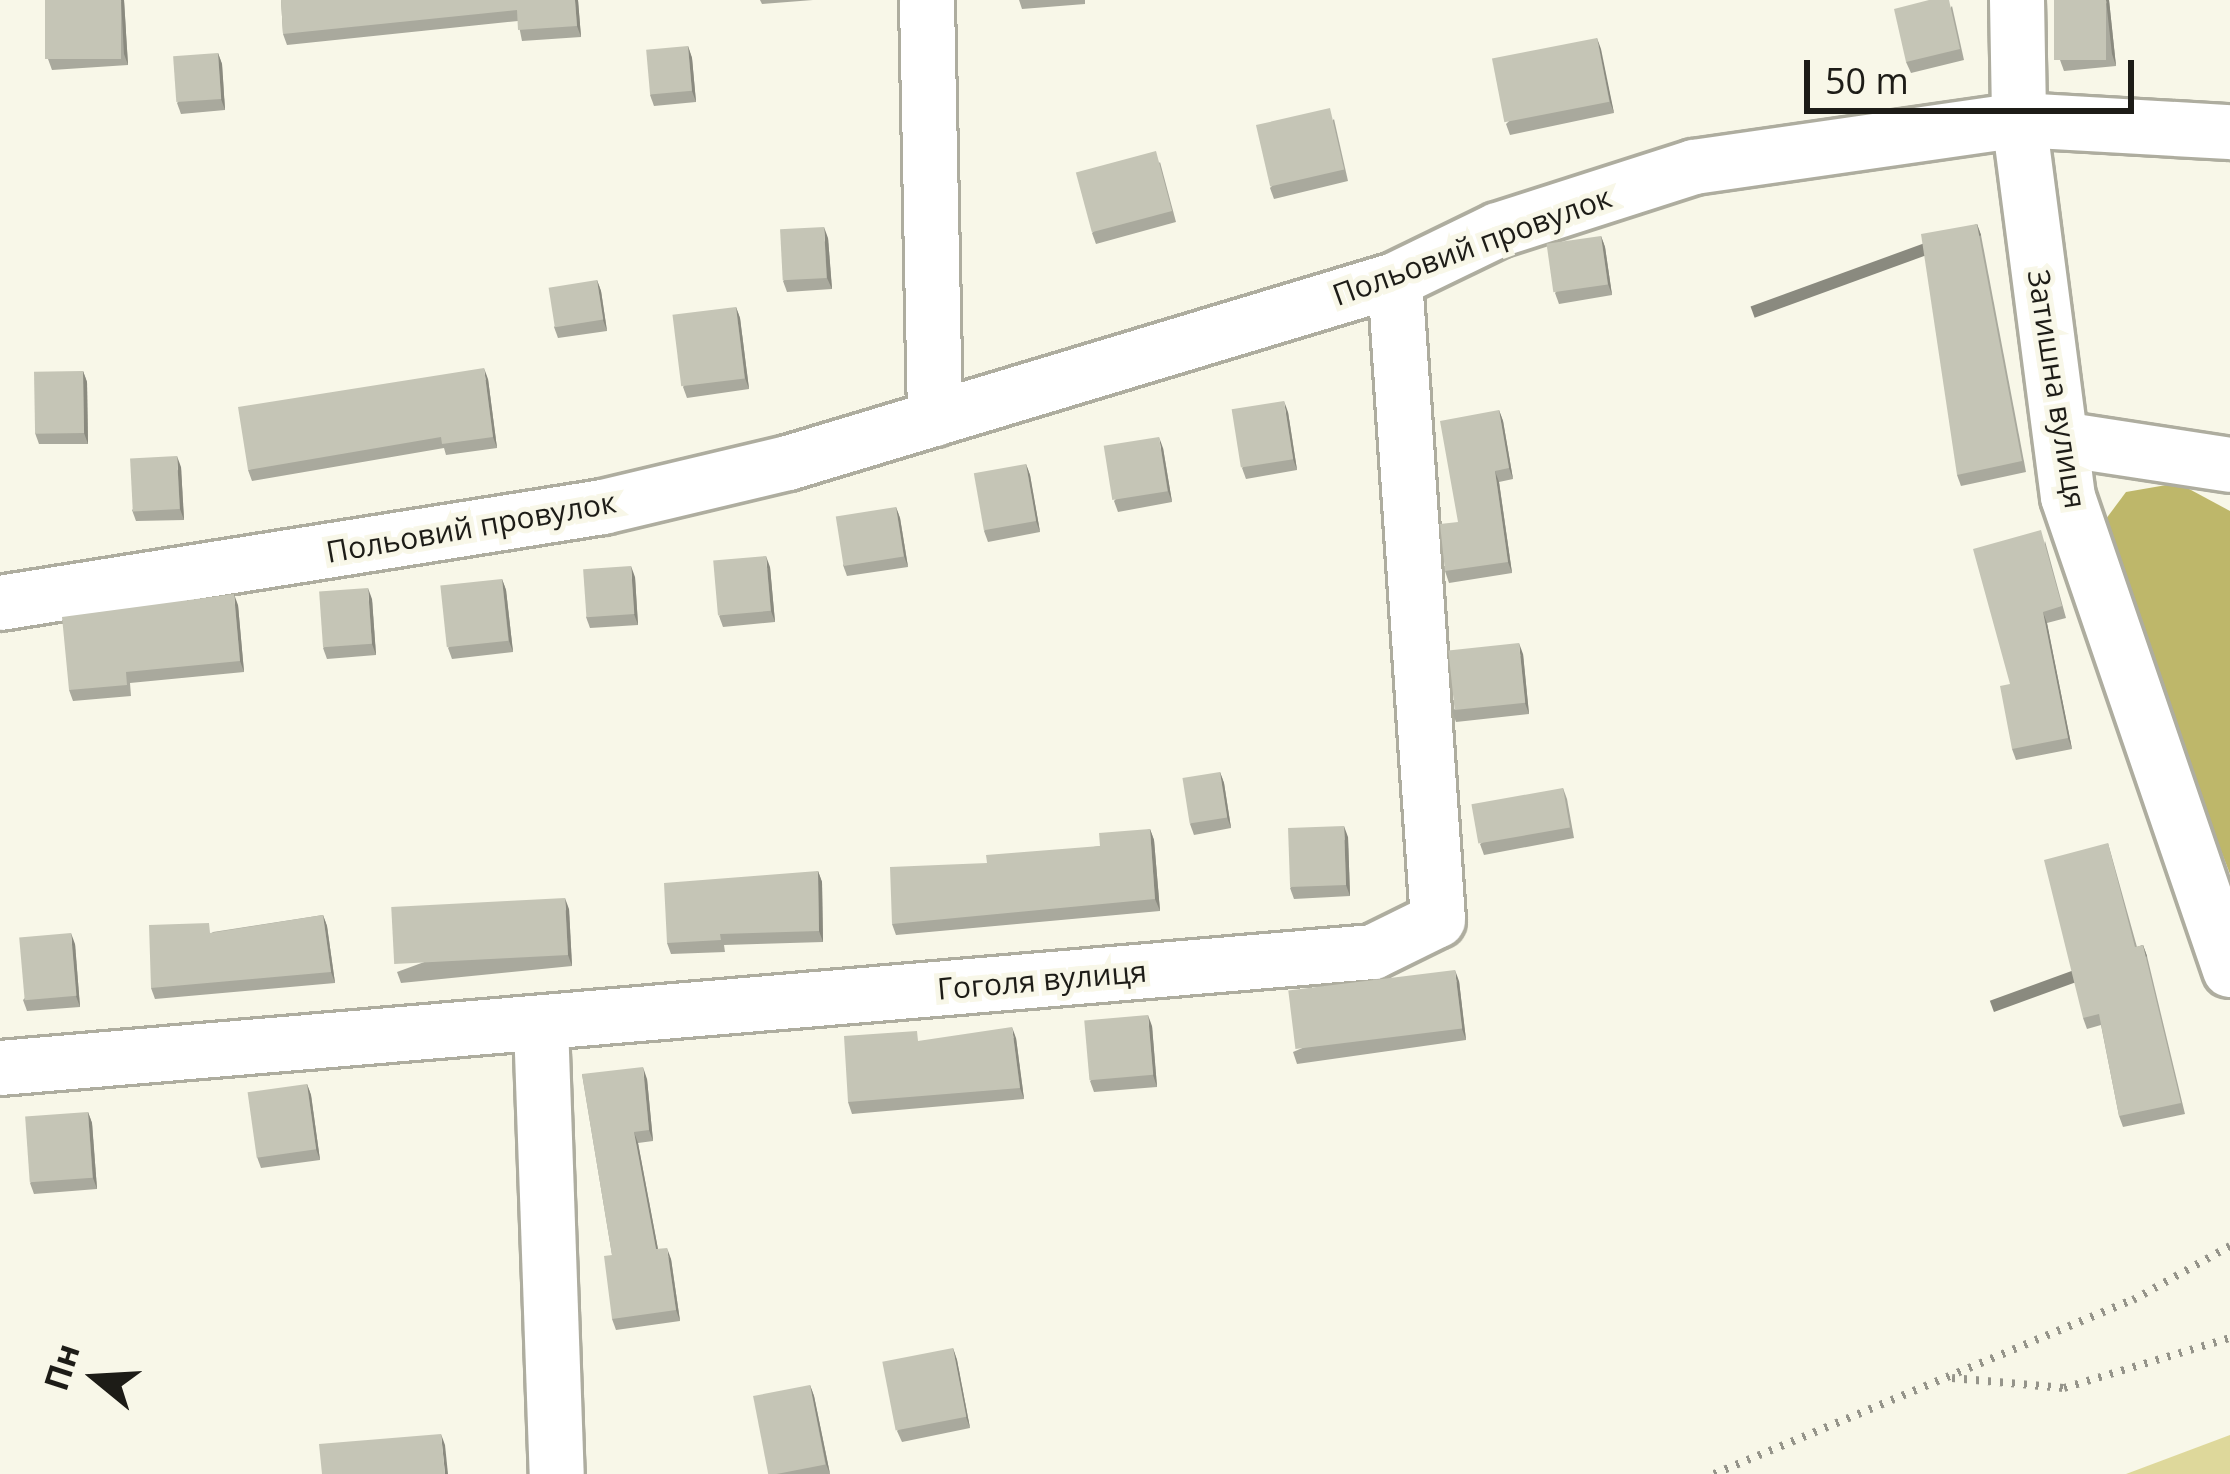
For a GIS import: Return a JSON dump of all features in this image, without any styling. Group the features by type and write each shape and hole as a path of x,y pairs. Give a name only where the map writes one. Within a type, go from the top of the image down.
{"street":[{"path":"927,0 935,419"},
{"name":"Затишна вулиця","path":"2017,0 2019,120 2068,497 2230,970"},
{"name":"Польовий провулок","path":"0,603 603,507 935,419 1394,280 1498,230 1694,167 2019,120 2230,132"},
{"name":"Гоголя вулиця","path":"0,1068 1373,952 1438,920 1394,280"},
{"path":"2060,439 2230,465"},
{"path":"541,1024 557,1474"}],"path":[{"path":"1714,1474 2133,1300 2230,1246"},
{"path":"1951,1378 2064,1388 2230,1338"}],"shaded area":[{"path":"2178,483 2230,511 2230,874 2097,531 2126,492"},
{"path":"2230,1435 2230,1474 2126,1474"}],"building":[{"path":"45,0 121,0 121,59 45,59"},
{"path":"281,0 575,0 577,26 518,30 517,10 283,34"},
{"path":"1949,0 1960,49 1906,62 1894,9"},
{"path":"2054,0 2106,0 2106,60 2054,60"},
{"path":"1597,38 1609,102 1504,122 1492,58"},
{"path":"688,46 692,91 650,94 646,50"},
{"path":"218,53 221,99 176,102 173,56"},
{"path":"1330,108 1344,169 1270,186 1256,125"},
{"path":"1156,151 1172,211 1092,232 1076,172"},
{"path":"1977,224 2022,461 1957,475 1921,234"},
{"path":"824,227 827,278 783,280 780,229"},
{"path":"1601,236 1608,285 1553,292 1547,244"},
{"path":"597,280 603,320 555,327 549,288"},
{"path":"736,307 745,378 681,386 672,315"},
{"path":"484,368 493,437 442,444 441,437 248,470 238,407"},
{"path":"83,371 84,433 35,434 34,372"},
{"path":"1284,401 1293,459 1241,468 1232,409"},
{"path":"1499,410 1509,468 1495,471 1508,562 1445,571 1440,524 1458,522 1440,421"},
{"path":"1159,437 1168,491 1112,500 1104,446"},
{"path":"177,456 180,509 133,511 130,458"},
{"path":"1026,464 1036,521 984,530 974,473"},
{"path":"896,507 904,556 844,566 836,517"},
{"path":"2041,530 2062,606 2043,612 2068,738 2012,749 2000,686 2010,684 1973,549"},
{"path":"766,556 771,611 718,615 713,561"},
{"path":"631,566 634,614 586,617 583,569"},
{"path":"502,579 508,641 447,647 440,585"},
{"path":"368,588 372,644 323,647 319,591"},
{"path":"234,594 240,661 126,672 127,685 69,690 62,617"},
{"path":"1519,643 1525,703 1455,710 1448,650"},
{"path":"1220,772 1227,817 1190,823 1182,778"},
{"path":"1563,788 1570,827 1478,844 1471,804"},
{"path":"1344,826 1346,885 1290,887 1288,828"},
{"path":"1150,829 1155,899 892,924 890,867 987,863 986,855 1100,846 1099,833"},
{"path":"2108,843 2135,947 2143,945 2181,1103 2119,1116 2099,1014 2083,1018 2044,860"},
{"path":"818,871 819,931 720,934 721,940 667,943 664,883"},
{"path":"565,898 568,955 394,964 391,907"},
{"path":"323,915 331,972 151,988 149,925 209,923 210,933"},
{"path":"71,933 76,996 25,1000 19,938"},
{"path":"1455,970 1462,1029 1295,1049 1288,990"},
{"path":"1148,1015 1153,1075 1089,1080 1084,1021"},
{"path":"1012,1027 1020,1088 848,1102 844,1036 917,1031 918,1041"},
{"path":"643,1067 649,1130 634,1132 656,1249 667,1248 676,1310 612,1319 604,1256 612,1255 582,1074"},
{"path":"307,1084 316,1149 257,1158 248,1092"},
{"path":"88,1112 93,1178 30,1182 25,1116"},
{"path":"953,1348 966,1417 896,1430 882,1362"},
{"path":"810,1385 825,1465 768,1474 753,1396"},
{"path":"441,1434 445,1474 322,1474 319,1444"}]}
